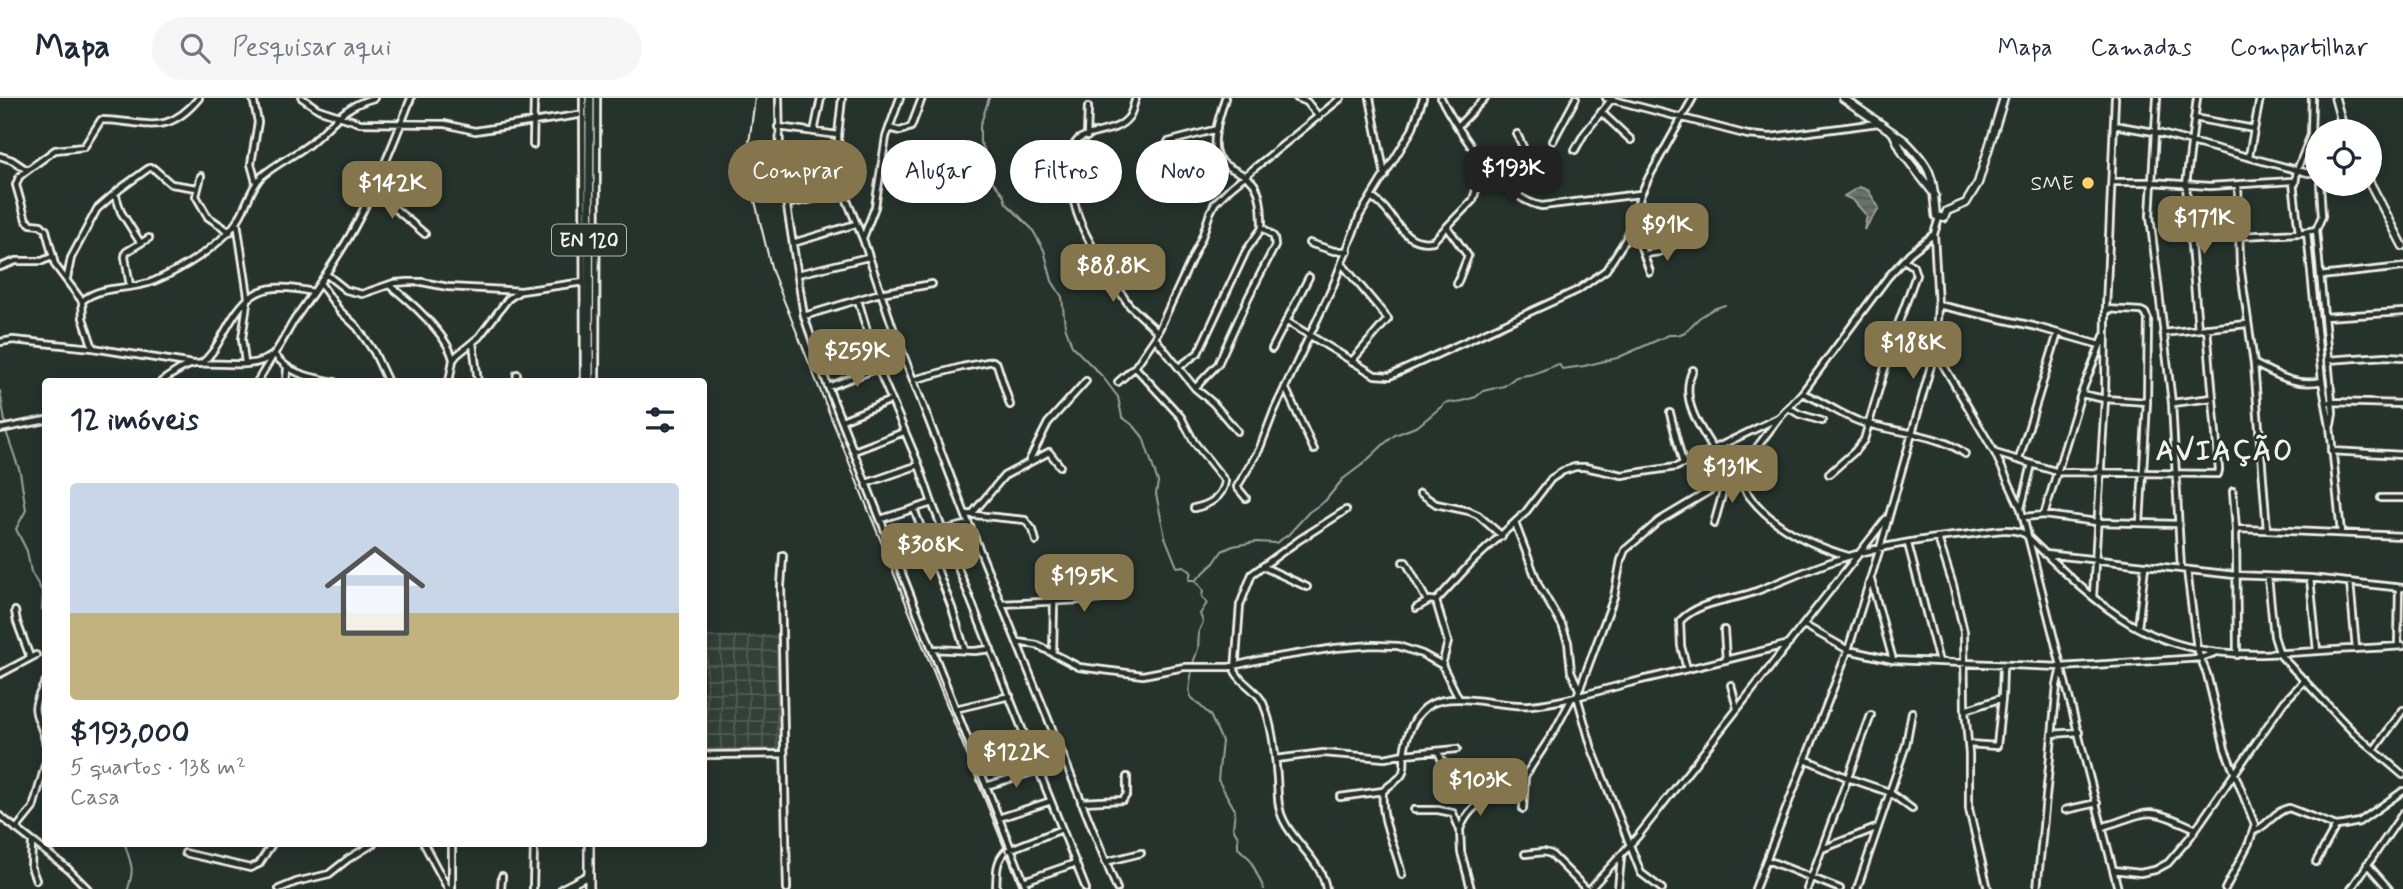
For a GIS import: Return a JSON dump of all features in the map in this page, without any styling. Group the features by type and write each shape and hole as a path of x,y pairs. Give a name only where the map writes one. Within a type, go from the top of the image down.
{"main road":[{"name":"EN 120","path":"586,378 590,98"},
{"path":"589,847 589,889"}],"street":[{"path":"93,348 83,318 82,301 52,257 46,230 41,225 31,224 22,212 16,185 19,177 55,150 84,147 101,120 163,125 199,98"},
{"path":"253,98 258,122 251,156 251,171 256,182"},
{"path":"303,98 318,109 360,123 445,124 475,131 578,115"},
{"path":"82,301 105,289 157,280 206,252 230,232 256,182 270,169 308,145 358,101 374,98"},
{"path":"259,378 354,229 411,98"},
{"path":"533,145 534,98"},
{"path":"583,98 586,378"},
{"path":"596,378 597,98"},
{"path":"779,98 779,140"},
{"path":"814,132 821,98"},
{"path":"838,140 842,98"},
{"path":"863,239 875,207 882,156 900,98"},
{"path":"889,128 900,131 911,127 922,98"},
{"path":"1136,98 1129,117 1124,122 1105,132 1087,136 1075,144 1070,159 1072,198 1082,230 1129,305 1158,332"},
{"path":"1179,367 1198,353 1246,251 1262,228 1254,184 1217,156 1217,130 1225,98"},
{"path":"1297,98 1307,102 1319,117"},
{"path":"1118,382 1135,367 1155,338 1215,203 1341,98"},
{"path":"1370,98 1385,176"},
{"path":"1237,485 1259,450 1285,386 1348,251 1360,215 1412,130 1423,98"},
{"path":"1441,98 1478,154 1503,183 1530,203 1542,206 1641,194"},
{"path":"1458,126 1485,98"},
{"path":"1553,141 1576,98"},
{"path":"1286,321 1375,375 1390,376 1578,290 1606,270 1619,253 1633,224 1641,194 1693,98"},
{"path":"1755,889 1848,650 1880,548 1935,351 1938,305 1934,234 1938,218 1930,170 1905,141 1843,98"},
{"path":"1938,218 1944,218 1947,211 1966,203 1979,183 2004,98"},
{"path":"2093,597 2105,399 2105,333 2115,98"},
{"path":"2157,98 2150,216 2172,403 2178,524 2197,649 2207,674 2225,749 2253,819 2254,831 2225,889"},
{"path":"2197,98 2186,186 2198,329"},
{"path":"2249,156 2259,98"},
{"path":"2311,119 2312,98"},
{"path":"2335,98 2341,119"},
{"path":"1575,150 1608,99 1748,135 1771,137 1878,123"},
{"path":"1087,136 1088,107"},
{"path":"1601,112 1631,140"},
{"path":"2194,118 2254,129"},
{"path":"2114,125 2191,141 2305,172"},
{"path":"778,127 838,135"},
{"path":"1176,140 1217,130"},
{"path":"1893,133 1904,155 1934,195"},
{"path":"1503,183 1523,153 1517,134"},
{"path":"2112,181 2186,186 2238,186 2292,181 2295,184 2305,150"},
{"path":"1371,197 1381,203 1406,236 1412,240 1433,241 1468,206 1477,192 1478,154"},
{"path":"0,156 27,170"},
{"path":"66,279 71,258 99,207 151,167 171,184 197,188"},
{"path":"201,176 196,196 208,216 230,232"},
{"path":"2292,181 2299,233"},
{"path":"2238,186 2239,236 2247,324 2254,364 2267,530"},
{"path":"373,190 425,234"},
{"path":"115,193 125,220 140,242"},
{"path":"2321,196 2322,216 2316,230 2332,401 2333,422 2330,426"},
{"path":"2377,196 2403,246"},
{"path":"791,203 786,204 804,316 816,353 1027,889"},
{"path":"848,203 965,514 1116,889"},
{"path":"1937,208 1944,207 1947,211"},
{"path":"237,222 248,296 242,339 245,363"},
{"path":"793,243 856,223"},
{"path":"1633,224 1650,271"},
{"path":"1195,388 1218,364 1275,246 1274,237 1262,228"},
{"path":"1448,228 1468,256 1457,284"},
{"path":"2239,236 2316,230"},
{"path":"2307,232 2341,533"},
{"path":"1523,809 1525,776 1579,690 1606,624 1625,550 1659,521 1736,474 1802,393 1875,292 1904,260 1934,234"},
{"path":"130,286 126,252 149,238"},
{"path":"1645,254 1659,252 1681,241"},
{"path":"1310,243 1334,251 1348,251"},
{"path":"0,267 16,261 42,261 52,257"},
{"path":"798,274 868,257"},
{"path":"1829,474 1860,446 1916,275 1913,266 1904,260"},
{"path":"1342,264 1388,319 1351,362"},
{"path":"2313,276 2403,267"},
{"path":"327,274 352,293 362,294 389,285 422,282 448,288 521,291 584,282"},
{"path":"1272,349 1309,277"},
{"path":"320,282 339,310 357,327 374,352 386,378"},
{"path":"804,316 880,293 932,284"},
{"path":"389,285 416,308 443,341 453,360 450,378"},
{"path":"167,378 183,368 197,364 215,349 248,296 272,288 313,292"},
{"path":"453,360 473,343 508,299 521,291"},
{"path":"858,300 878,368 919,465 1086,889"},
{"path":"1938,305 2058,332 2100,345"},
{"path":"2106,309 2141,311 2147,315 2147,402 2140,523"},
{"path":"2317,318 2403,312"},
{"path":"2163,333 2247,324"},
{"path":"1995,453 2058,472 2215,475 2219,472 2207,328"},
{"path":"2019,460 2058,332"},
{"path":"2044,514 2081,394 2105,333"},
{"path":"816,353 867,334"},
{"path":"1155,338 1195,388 1213,403 1237,431"},
{"path":"0,342 93,348 197,364 245,363 263,360 274,354"},
{"path":"473,343 477,378"},
{"path":"1935,351 1995,453 2021,509 2118,889"},
{"path":"274,354 297,374 316,378"},
{"path":"2320,361 2403,356"},
{"path":"913,380 993,361 997,364 1010,405"},
{"path":"2254,364 2293,382 2322,381"},
{"path":"1135,367 1181,417 1194,442 1225,481 1237,485"},
{"path":"286,378 287,368"},
{"path":"828,387 878,368"},
{"path":"1693,370 1690,376 1689,400 1697,424 1714,450"},
{"path":"516,378 517,374"},
{"path":"1029,461 1048,424 1086,382"},
{"path":"1285,386 1314,450"},
{"path":"1802,393 1867,424 1911,433 1958,448 1965,454"},
{"path":"2081,394 2147,402"},
{"path":"2172,403 2213,398"},
{"path":"842,420 891,400"},
{"path":"2325,402 2403,404"},
{"path":"1789,408 1822,421"},
{"path":"1670,414 1684,464"},
{"path":"1416,608 1427,601 1436,601 1472,562 1515,523 1551,479 1575,467 1622,475 1655,472 1684,464 1779,418"},
{"path":"0,429 42,421"},
{"path":"854,451 904,432"},
{"path":"2331,451 2403,455"},
{"path":"972,514 1004,476 1029,461 1050,453 1060,466"},
{"path":"2021,509 2032,464"},
{"path":"867,483 919,465"},
{"path":"1736,474 1755,505 1779,526 1826,549 1849,556"},
{"path":"1714,524 1727,479"},
{"path":"1194,508 1213,502 1225,486 1225,481"},
{"path":"1237,485 1246,498"},
{"path":"2233,491 2237,655"},
{"path":"1420,493 1436,504 1478,514 1502,536"},
{"path":"2381,498 2403,498"},
{"path":"881,519 932,503"},
{"path":"914,509 965,650"},
{"path":"1326,889 1320,870 1291,832 1280,812 1276,760 1263,703 1254,689 1238,677 1235,671 1240,605 1252,574 1346,510"},
{"path":"965,514 1025,520 1033,530 1036,541"},
{"path":"2023,517 2044,514 2097,522 2178,524"},
{"path":"1525,854 1551,854 1588,889 1630,845 1888,516"},
{"path":"1515,523 1539,586 1562,625 1571,671 1579,690"},
{"path":"944,530 969,524"},
{"path":"2236,529 2403,536"},
{"path":"1687,669 1679,632 1680,621 1687,613 1707,604 1750,593 1849,556 1880,548 1938,538 2014,530 2025,534 2044,554 2093,597 2138,628 2197,649 2237,655 2280,655 2400,646 2401,588 2310,578 2235,575 2044,554"},
{"path":"1938,538 1964,632 1970,817 1988,889"},
{"path":"1908,544 1939,662"},
{"path":"783,555 781,586 787,889"},
{"path":"1403,562 1406,562 1427,601"},
{"path":"1002,604 1095,600 1103,597 1093,563"},
{"path":"2138,628 2145,566"},
{"path":"1263,567 1307,587"},
{"path":"2268,577 2274,636 2280,655 2340,718 2403,775"},
{"path":"1870,578 1893,660"},
{"path":"2310,578 2317,651"},
{"path":"2350,582 2356,649"},
{"path":"1436,601 1448,642 1443,665 1459,699"},
{"path":"1053,653 1054,602"},
{"path":"1,671 33,656 17,622 15,611"},
{"path":"1804,625 1848,650 1893,660 2061,667 2201,658 2214,653"},
{"path":"1724,631 1726,660"},
{"path":"1018,642 1037,645 1073,666 1143,675 1188,667 1222,668 1310,652 1373,645 1411,649 1443,665"},
{"path":"1340,797 1383,791 1400,780 1404,773 1406,742 1415,719 1428,705 1442,700 1532,705 1789,644"},
{"path":"933,649 991,649"},
{"path":"1968,744 1992,747 1998,745 2003,665"},
{"path":"2036,889 2056,684 2061,667"},
{"path":"2113,870 2133,874 2162,867 2179,852 2284,702 2305,680"},
{"path":"1731,685 1737,709"},
{"path":"42,687 36,697 35,710 42,732"},
{"path":"955,709 1010,696"},
{"path":"1574,697 1641,873 1662,889"},
{"path":"1965,710 2002,698"},
{"path":"2374,750 2403,710"},
{"path":"1857,889 1906,745 1912,712"},
{"path":"1807,889 1871,715"},
{"path":"2052,734 2079,732"},
{"path":"971,747 1025,734"},
{"path":"1276,760 1323,752 1385,758 1457,749"},
{"path":"1438,752 1451,778"},
{"path":"707,755 784,754"},
{"path":"1805,759 1889,792 1912,809"},
{"path":"986,786 1039,770"},
{"path":"16,830 33,808 42,776"},
{"path":"1081,802 1123,800 1127,794 1127,777"},
{"path":"1383,791 1385,824 1399,859 1402,875"},
{"path":"2254,831 2263,827 2282,809 2289,808 2336,826 2359,822 2403,791"},
{"path":"1460,830 1467,813 1492,797"},
{"path":"999,818 1051,801"},
{"path":"2065,810 2097,803"},
{"path":"1414,810 1453,813 1460,830 1461,852 1471,889"},
{"path":"2102,827 2148,811 2171,817 2196,829"},
{"path":"2351,889 2403,813"},
{"path":"0,816 68,869 88,889"},
{"path":"2316,862 2336,826"},
{"path":"1821,850 1876,828"},
{"path":"996,889 997,865 1000,858 1011,848 1062,830"},
{"path":"32,842 31,867 36,880"},
{"path":"185,853 250,867 259,863 270,847"},
{"path":"279,889 329,874 368,847"},
{"path":"426,847 449,888"},
{"path":"449,888 452,847"},
{"path":"533,889 534,847"},
{"path":"1105,862 1141,853"},
{"path":"1618,889 1621,856"},
{"path":"1766,860 1840,889"},
{"path":"1024,881 1076,863"},
{"path":"2367,864 2389,889"},
{"path":"562,889 589,875"},
{"path":"501,889 502,876"},
{"path":"440,889 449,888"}],"shaded area":[{"path":"1859,187 1868,190 1879,208 1864,230 1867,216 1853,200 1844,196"},
{"path":"777,634 780,750 707,750 707,636"}],"waterway":[{"path":"989,98 980,126 980,142 990,178 1003,194 1006,203 1032,229 1044,250 1052,281 1062,297 1065,326 1072,346 1102,376 1118,397 1122,417 1143,437 1158,482 1156,494 1165,537 1177,567 1184,566 1191,572 1189,580 1195,580 1203,590 1202,597 1207,603 1200,614 1203,622 1199,631 1189,690 1191,697 1210,715 1222,741 1218,780 1235,810 1233,828 1238,836 1238,848 1250,859 1264,889"},
{"path":"1197,579 1222,551 1256,542 1276,543 1288,535 1309,512 1325,501 1343,479 1384,444 1395,435 1418,426 1447,402 1456,403 1476,397 1483,391 1504,386 1516,377 1559,364 1562,369 1617,358 1669,335 1685,332 1699,318 1725,305"},
{"path":"0,391 7,434 20,472 26,510 16,529 27,551 31,572 42,591"},
{"path":"126,847 132,870 128,889"}],"railway":[{"path":"755,98 748,151 754,197 772,271 1021,889"}],"place":[{"name":"SME","path":"2088,183"}],"district":[{"name":"AVIAÇÃO","path":"2225,450"}]}
